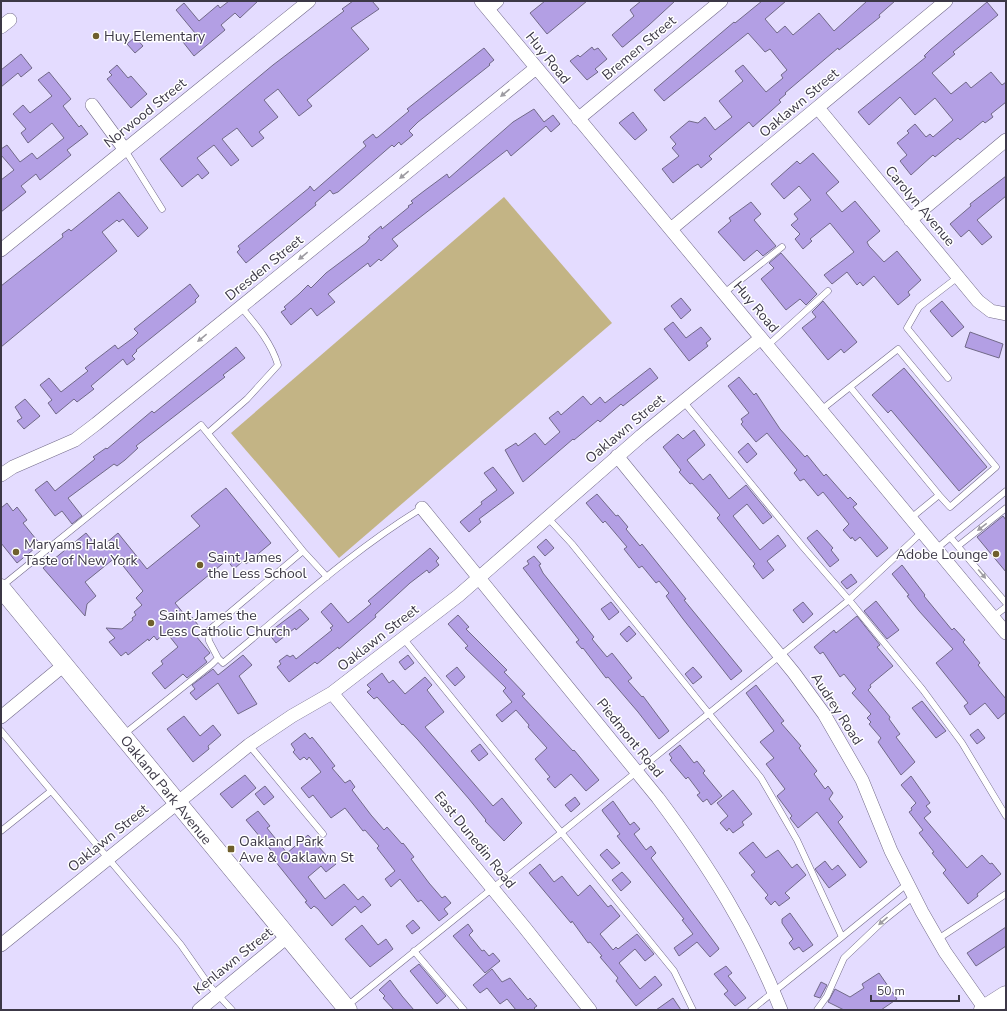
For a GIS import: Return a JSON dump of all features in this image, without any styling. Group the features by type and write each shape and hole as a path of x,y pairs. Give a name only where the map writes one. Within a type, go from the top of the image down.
{"main road":[{"name":"Oakland Park Avenue","path":"1,587 121,736 347,1008"},
{"path":"985,1010 1006,996"}],"street":[{"name":"Norwood Street","path":"1,250 309,1"},
{"name":"Bremen Street","path":"578,119 721,1"},
{"name":"Oaklawn Street","path":"671,229 946,1"},
{"name":"Huy Road","path":"489,4 536,68 1006,633"},
{"name":"Dresden Street","path":"1,475 13,467 75,440 536,68"},
{"path":"92,105 125,150"},
{"name":"Carolyn Avenue","path":"818,108 978,300 991,311 1006,314"},
{"path":"910,220 1006,140"},
{"name":"Oaklawn Street","path":"1,945 250,745 292,716 332,692 479,579 617,456 683,401 764,342"},
{"name":"Audrey Road","path":"617,456 780,655 824,714 845,748 862,780 891,851 914,897 938,939 985,1010"},
{"name":"Piedmont Road","path":"422,508 636,771 696,848 750,939 781,1010"},
{"path":"1,717 64,665"},
{"name":"East Dunedin Road","path":"332,692 492,887 590,1010"},
{"name":"Kenlawn Street","path":"199,1010 287,937"}],"lane":[{"path":"125,150 162,209"},
{"path":"724,293 782,246"},
{"path":"948,378 907,328 919,307 958,277"},
{"path":"764,342 828,291"},
{"path":"208,434 247,399 278,365 274,350 263,334 240,307"},
{"path":"821,410 850,387 898,349 996,467 950,507 850,387"},
{"path":"683,401 918,684 962,743 1006,816"},
{"path":"1,587 201,426 303,552 327,577"},
{"path":"936,549 1006,491"},
{"path":"911,518 939,495"},
{"path":"303,552 208,631 210,640 218,658 223,663 327,577 390,528 422,508"},
{"path":"958,546 1006,508"},
{"path":"548,518 572,544 761,778 797,840 842,937"},
{"path":"347,1008 492,887 849,600 922,532"},
{"path":"950,537 1006,602"},
{"path":"993,617 1006,607"},
{"path":"403,638 486,738 560,833 674,971 693,1010"},
{"path":"121,736 218,658"},
{"path":"1,731 107,859 181,945 209,985 232,1010"},
{"path":"250,745 323,834"},
{"path":"1,831 51,792"},
{"path":"751,1010 907,884"},
{"path":"938,939 1006,894"},
{"path":"817,1010 827,996 844,958 883,921 914,897"},
{"path":"414,951 464,1010"}],"shaded area":[{"path":"504,197 612,323 339,558 231,433"}],"building":[{"path":"229,1 258,1 240,18 235,13 221,25 225,30 194,56 183,42 195,33 176,10 184,3 199,21 218,5 220,8"},
{"path":"353,1 372,1 379,9 351,28 369,49 307,100 312,106 299,116 278,89 264,100 278,117 259,132 264,138 252,147 237,128 222,139 239,160 231,166 214,145 197,158 209,173 202,179 198,174 182,187 160,159 273,65 344,11 342,9"},
{"path":"545,1 587,1 547,34 530,13"},
{"path":"641,1 675,1 622,47 612,35 634,16 630,10"},
{"path":"762,1 786,1 765,19 777,33 785,26 793,35 819,13 834,31 867,1 895,1 879,15 880,17 839,50 838,48 785,93 786,94 779,100 781,102 753,127 749,122 709,156 712,159 701,168 698,164 673,183 662,169 679,156 672,148 676,144 670,137 689,121 698,123 705,117 715,130 732,117 719,101 743,81 735,71 743,65 766,92 783,78 781,75 787,70 770,49 765,52 748,33 664,101 654,90 734,22 735,23"},
{"path":"987,2 998,15 953,52 955,54 932,73 951,94 966,82 971,88 991,72 1002,85 1006,82 1006,102 991,114 993,117 985,123 983,121 960,140 958,138 935,157 933,155 911,175 900,161 907,155 897,143 909,133 907,131 915,124 926,137 930,134 933,137 953,120 935,98 915,115 900,97 869,125 858,112 926,57 924,56 930,50"},
{"path":"135,37 143,46 135,53 127,44"},
{"path":"592,47 594,50 598,48 607,59 595,69 598,72 587,80 570,61 578,55 580,57"},
{"path":"484,48 494,60 489,64 490,65 418,122 409,131 413,135 401,145 399,142 394,147 392,145 338,192 333,194 330,190 315,203 316,205 246,263 237,252 240,249 238,246 310,186 314,191 366,146 363,142 373,134 376,138 378,137 409,111 407,109"},
{"path":"21,54 32,68 21,77 18,73 1,87 1,70"},
{"path":"117,65 128,78 131,76 147,94 131,108 107,79 112,75 109,72"},
{"path":"49,72 71,99 63,106 79,127 81,125 88,134 67,150 71,155 40,180 36,174 21,186 26,192 1,212 1,180 14,170 1,155 1,149 7,145 20,162 32,153 37,159 64,138 52,123 28,143 21,133 26,129 13,114 23,105 30,113 52,96 38,80"},
{"path":"534,109 544,122 553,115 560,124 551,132 546,126 511,156 507,150 392,239 398,246 381,261 379,259 370,267 368,263 328,294 335,302 317,316 311,308 291,325 281,312 286,309 284,307 308,285 311,288 326,273 366,243 370,238 368,237 381,226 382,229 409,207 408,206 413,203 411,201 447,174 449,178 513,122"},
{"path":"633,112 647,130 635,140 619,123"},
{"path":"813,153 839,182 826,193 842,212 855,201 880,231 867,242 869,246 884,262 897,251 921,280 908,292 910,295 898,305 874,276 863,286 860,282 857,285 847,272 832,284 824,275 854,252 830,223 810,239 812,241 803,249 795,239 800,234 791,225 798,219 794,214 811,200 799,186 784,199 771,184 797,161 800,164"},
{"path":"1006,176 1006,196 977,220 992,237 982,245 969,230 961,237 950,224 971,206 970,204"},
{"path":"119,192 148,228 138,237 123,219 119,222 117,220 102,232 117,251 1,347 1,286 63,237 62,234 69,229 71,231"},
{"path":"751,202 761,214 754,220 776,246 763,256 757,250 744,261 718,232 731,221 729,218"},
{"path":"781,253 817,294 806,305 800,299 786,310 761,279 774,268 769,263"},
{"path":"190,284 199,296 195,300 196,302 136,350 137,351 132,356 135,359 127,365 123,359 91,386 94,389 77,402 74,399 56,414 48,403 52,400 40,385 49,378 61,392 88,371 85,368 115,345 118,349 133,338 138,333 134,329"},
{"path":"681,298 691,310 681,319 671,306"},
{"path":"823,301 857,342 844,353 841,349 828,360 802,328 816,317 812,312"},
{"path":"942,301 964,327 952,337 930,311"},
{"path":"673,322 686,338 701,327 711,339 706,343 708,346 689,361 664,329"},
{"path":"970,332 1003,344 999,358 965,347"},
{"path":"236,347 245,358 223,375 225,377 136,446 138,448 125,460 117,466 114,464 68,498 82,516 72,524 62,511 55,516 35,490 47,481 55,491 95,459 93,457 106,448 107,449 152,411 154,413"},
{"path":"650,368 658,378 623,406 621,404 600,422 598,420 574,440 573,439 523,482 505,450 516,443 518,446 535,433 545,445 560,432 549,418 558,411 561,415 583,396 591,405 600,397 605,403"},
{"path":"904,368 987,467 959,491 891,410 888,413 872,395"},
{"path":"739,377 754,395 756,393 780,429 805,457 807,455 824,476 826,474 848,499 850,497 857,504 853,507 888,548 877,557 860,537 855,541 852,537 851,539 843,530 849,524 823,492 818,496 804,479 800,481 794,473 797,470 767,433 756,442 741,424 743,422 741,419 749,413 728,386"},
{"path":"25,399 40,416 24,429 17,421 22,418 15,407"},
{"path":"694,430 705,445 687,460 703,480 710,474 729,499 746,485 772,517 763,524 747,504 733,516 760,550 778,535 786,546 767,561 774,570 763,579 753,566 755,564 717,518 720,515 692,483 690,484 679,472 681,470 663,447 678,434 683,439"},
{"path":"748,443 757,454 747,463 738,452"},
{"path":"493,467 514,493 479,519 481,522 469,532 460,522 482,504 481,502 497,490 484,473"},
{"path":"226,488 271,543 246,564 243,561 234,569 227,560 175,603 189,620 192,617 198,625 191,630 210,653 204,658 207,662 187,678 183,674 165,689 152,673 163,664 161,661 178,647 166,632 157,640 154,636 149,641 148,639 128,655 126,652 121,656 109,642 115,638 106,628 122,629 133,620 132,618 136,615 134,612 142,605 136,598 143,591 116,557 85,582 96,596 87,604 85,616 43,568 86,533 99,549 118,533 147,569 200,526 191,516"},
{"path":"597,494 616,516 618,515 628,527 626,529 640,546 642,544 686,599 684,600 742,671 731,680 666,596 669,593 659,581 656,583 642,566 639,568 624,549 627,547 605,521 603,523 586,503"},
{"path":"7,503 13,511 17,507 27,520 23,523 40,544 17,563 1,543 1,508"},
{"path":"1003,516 1006,520 1006,572 977,537"},
{"path":"817,530 833,548 831,550 839,560 830,567 807,538"},
{"path":"546,539 554,548 545,556 537,547"},
{"path":"430,548 439,558 436,561 439,565 429,573 427,570 410,583 375,615 376,617 339,649 338,647 317,664 315,662 289,682 277,667 281,664 279,661 287,655 290,657 293,655 296,659 332,630 330,628 333,626 321,612 331,603 348,623 371,604 368,601"},
{"path":"534,556 541,564 539,565 543,573 594,637 592,639 607,657 612,653 632,678 628,681 642,697 643,696 669,731 659,739 638,712 608,677 606,678 583,648 582,649 576,642 579,640 523,568 529,564 527,561"},
{"path":"902,565 925,595 924,596 952,630 954,628 965,640 963,642 980,663 978,665 1006,699 1006,712 998,719 985,703 970,715 964,706 968,703 936,663 953,649 919,611 907,596 909,595 892,574"},
{"path":"851,574 857,582 847,589 841,582"},
{"path":"876,601 899,630 887,639 864,611"},
{"path":"611,602 619,612 609,620 601,609"},
{"path":"803,602 813,614 803,623 793,610"},
{"path":"300,609 309,619 296,630 295,628 276,643 268,633"},
{"path":"458,615 469,627 466,629 507,670 504,672 525,694 522,696 573,751 574,750 599,780 586,791 571,774 555,788 547,779 550,777 535,759 547,748 528,727 529,725 516,710 502,722 496,715 512,702 503,691 506,688 465,648 468,646 448,624"},
{"path":"857,616 880,645 877,647 893,666 870,685 871,687 868,690 890,717 889,719 900,734 896,737 915,762 901,775 878,742 881,738 869,724 871,722 867,718 871,714 852,693 856,689 844,674 840,677 823,652 820,654 814,647 834,630 836,633"},
{"path":"629,626 636,634 627,642 620,634"},
{"path":"243,655 252,665 239,676 257,704 238,714 218,683 196,700 190,693 195,689 192,685 213,669 218,675"},
{"path":"408,655 414,663 405,670 399,662"},
{"path":"457,667 465,677 455,686 446,676"},
{"path":"693,667 702,677 693,684 685,674"},
{"path":"382,673 389,683 393,680 405,694 425,677 432,685 427,690 444,712 425,727 493,806 502,798 522,823 504,841 485,821 486,820 469,799 418,740 403,724 402,725 377,697 374,699 367,692 371,689 367,685"},
{"path":"756,685 784,721 781,723 801,746 799,748 817,771 814,774 825,789 828,786 833,793 829,799 843,817 838,822 867,862 860,868 817,812 798,828 790,818 792,816 777,796 785,789 766,764 774,758 760,742 774,731 746,693"},
{"path":"922,701 946,731 936,738 912,708"},
{"path":"184,716 200,736 213,725 221,735 208,746 209,749 193,762 167,729"},
{"path":"978,729 985,738 977,744 970,735"},
{"path":"305,733 310,739 312,737 321,748 335,766 332,768 345,783 350,780 355,787 352,790 384,830 387,827 402,844 403,843 414,857 411,859 429,883 442,898 445,896 451,903 444,909 448,914 439,921 421,900 418,902 400,879 391,887 385,879 395,871 377,848 379,846 365,830 363,831 345,808 331,818 313,795 309,798 301,788 321,772 309,757 307,760 304,757 300,760 293,752 295,750 291,744"},
{"path":"480,744 488,754 479,761 471,751"},
{"path":"680,745 694,763 697,761 705,771 703,773 722,796 711,805 707,799 703,802 697,795 700,793 688,777 686,779 670,760 672,758 669,754"},
{"path":"245,775 256,788 232,808 220,794"},
{"path":"911,776 930,803 926,806 931,812 924,818 967,868 982,855 990,864 992,863 1001,874 977,894 978,896 968,904 943,873 946,870 932,853 934,852 919,833 923,830 909,812 916,803 901,785"},
{"path":"265,786 274,797 264,805 255,794"},
{"path":"733,790 752,814 742,822 744,825 733,833 729,828 727,831 720,823 728,816 717,803"},
{"path":"575,797 580,804 571,812 565,805"},
{"path":"613,801 630,825 634,822 640,829 634,834 646,850 651,846 656,853 651,858 718,947 719,949 710,957 697,942 679,956 674,948 693,934 682,920 684,919 617,836 620,834 602,810"},
{"path":"258,811 270,826 267,828 287,853 308,835 327,856 329,855 336,864 326,872 321,866 308,877 325,899 344,884 358,900 363,896 371,905 361,913 355,906 332,926 318,909 314,906 311,909 305,902 307,901 271,856 274,854 246,820"},
{"path":"753,842 766,858 778,850 792,868 797,864 806,875 785,893 790,898 779,906 775,901 771,905 765,898 768,895 751,875 755,872 739,853"},
{"path":"607,849 620,863 612,869 600,855"},
{"path":"825,861 832,870 838,865 846,875 829,888 815,869"},
{"path":"540,864 554,882 562,876 578,896 590,885 608,907 611,905 620,916 600,934 613,950 616,947 618,949 637,934 654,954 645,961 635,949 619,963 640,989 655,976 662,985 636,1006 616,981 618,978 600,957 602,956 590,942 588,943 572,921 571,923 529,873"},
{"path":"622,872 631,882 621,891 612,880"},
{"path":"790,913 813,945 803,952 799,947 794,950 789,943 793,939 782,923 782,919"},
{"path":"413,920 420,928 412,934 406,926"},
{"path":"468,924 473,931 469,935 482,951 484,950 489,956 493,953 500,961 485,973 453,936"},
{"path":"362,925 378,945 386,939 393,949 370,967 345,939"},
{"path":"1006,927 1006,946 976,966 967,953"},
{"path":"419,964 446,996 437,1004 410,971"},
{"path":"726,966 732,973 728,976 746,998 735,1006 724,994 728,991 714,974"},
{"path":"492,969 502,982 510,978 528,1000 530,998 537,1006 534,1008 536,1010 516,1010 507,999 500,1004 487,988 480,993 473,985"},
{"path":"879,973 897,999 881,1010 844,1010 828,1002 835,989 850,997 864,988 862,984"},
{"path":"390,980 414,1010 394,1010 383,998 385,996 379,990"},
{"path":"821,982 827,985 820,998 814,996"},
{"path":"673,998 681,1010 656,1010"}],"place":[{"name":"Huy Elementary","path":"96,36"},
{"name":"Maryams Halal Taste of New York","path":"16,552"},
{"name":"Adobe Lounge","path":"996,554"},
{"name":"Saint James the Less School","path":"200,565"},
{"name":"Saint James the Less Catholic Church","path":"151,623"},
{"name":"Oakland Park Ave & Oaklawn St","path":"231,849"}]}
